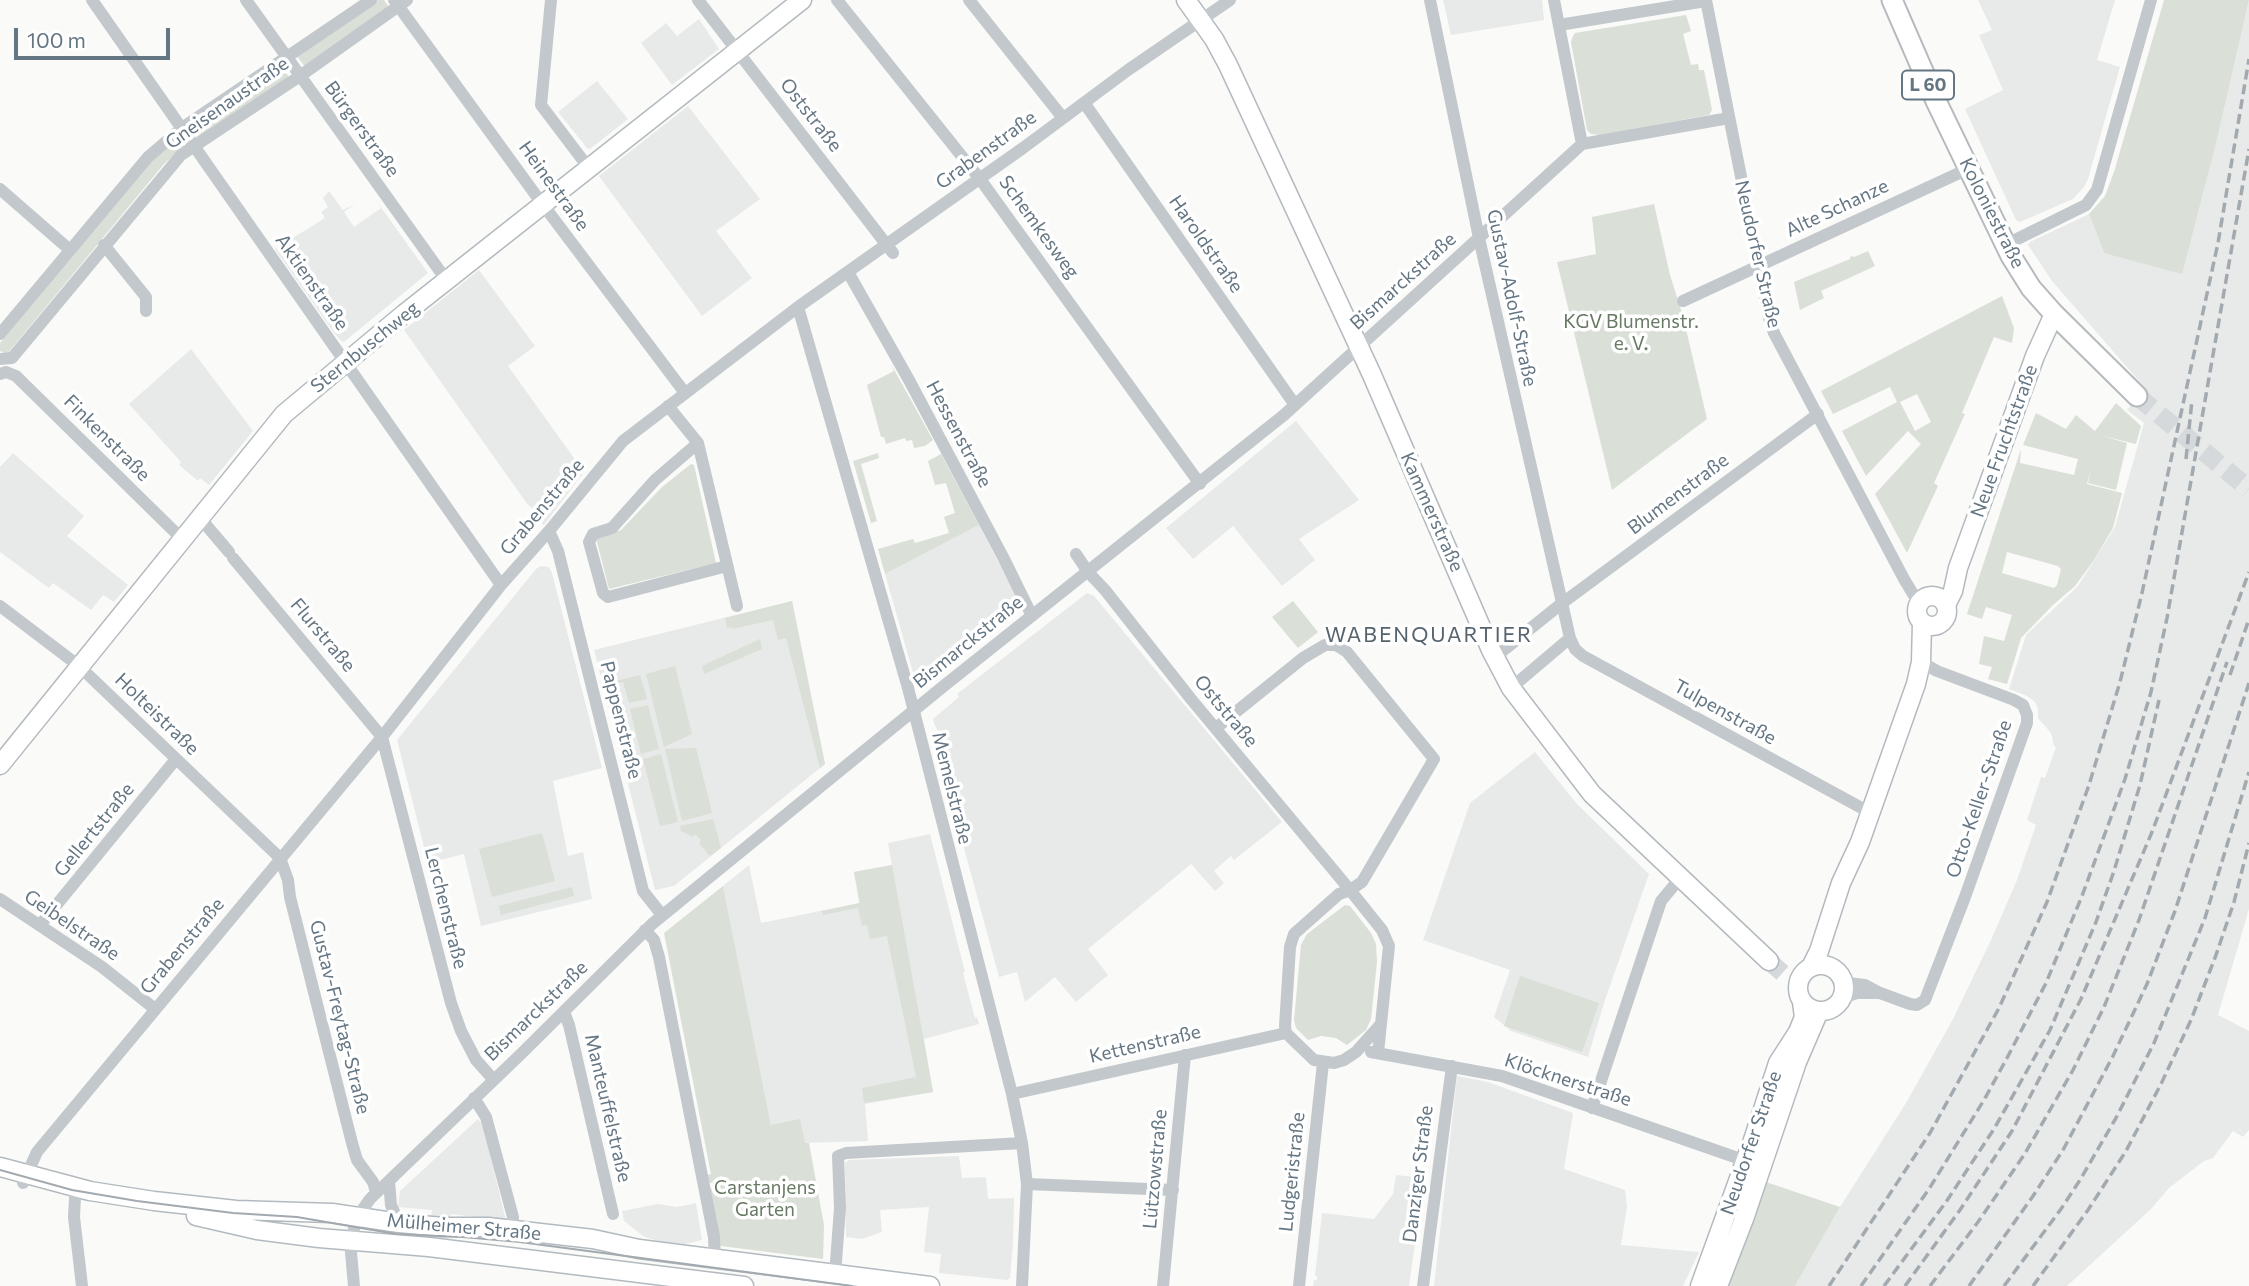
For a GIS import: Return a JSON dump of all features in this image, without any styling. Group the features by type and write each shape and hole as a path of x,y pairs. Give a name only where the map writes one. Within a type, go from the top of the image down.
{"main road":[{"name":"Sternbuschweg","path":"0,765 284,414 588,167 802,0"},
{"name":"Kammerstraße","path":"1186,0 1228,65 1359,348 1511,688 1592,794 1769,961"},
{"name":"Koloniestraße","path":"1892,0 1936,101 2005,245 2031,288 2137,396"},
{"name":"Neue Fruchtstraße","path":"1943,601 1958,568 2035,356 2054,314"},
{"path":"1860,842 1841,883 1823,940 1811,967 1793,980 1802,1002 1812,1010 1832,1008 1844,992 1829,953 1849,892 1869,812 1925,664 1928,625 1916,613 1921,601 1930,596 1943,601 1946,618 1928,625"},
{"path":"1811,967 1821,965 1836,973"},
{"name":"Neudorfer Straße","path":"1718,1286 1744,1219 1753,1164 1778,1063 1798,1032 1804,1017 1802,1002"},
{"name":"Neudorfer Straße","path":"1700,1286 1819,1011"},
{"name":"Mülheimer Straße","path":"0,1167 75,1198 134,1209 197,1216 257,1230 429,1247 744,1286"},
{"name":"Mülheimer Straße","path":"0,1177 154,1201 236,1210 314,1211 443,1227 482,1226 593,1239 639,1249 714,1249 835,1275 930,1286"}],"street":[{"name":"Aktienstraße","path":"92,0 501,585"},
{"name":"Bürgerstraße","path":"246,0 447,281"},
{"name":"Gneisenaustraße","path":"0,334 148,157 182,128 372,0"},
{"path":"551,0 541,105 588,167"},
{"name":"Oststraße","path":"698,0 890,248"},
{"name":"Schemkesweg","path":"837,0 980,179 1200,484"},
{"path":"969,0 1063,118"},
{"name":"Grabenstraße","path":"24,1179 37,1152 382,737 501,585 550,531 623,441 798,307 848,272 890,248 1128,70 1230,0"},
{"name":"Gustav-Adolf-Straße","path":"1430,0 1479,238 1561,604"},
{"path":"1554,0 1582,144 1729,118"},
{"path":"1559,25 1706,0"},
{"name":"Neudorfer Straße","path":"1706,0 1765,301 1774,332 1904,579 1921,601"},
{"path":"2005,245 2086,205 2097,190 2151,0"},
{"name":"Gneisenaustraße","path":"6,358 169,167 194,146 300,76 400,2"},
{"name":"Heinestraße","path":"400,2 543,204 685,393"},
{"name":"Haroldstraße","path":"1084,104 1295,405"},
{"name":"Bismarckstraße","path":"350,1241 358,1216 380,1185 564,1012 645,930 1295,405 1582,144"},
{"name":"Alte Schanze","path":"1683,301 1970,168"},
{"path":"0,189 70,250"},
{"path":"104,245 146,297 146,311"},
{"name":"Hessenstraße","path":"848,272 909,380 1032,616"},
{"name":"Memelstraße","path":"798,307 913,711 1012,1094 1023,1143 1027,1184 1022,1286"},
{"name":"Finkenstraße","path":"1,373 16,376 182,539"},
{"path":"668,406 698,443 737,606"},
{"name":"Blumenstraße","path":"1495,657 1561,604 1818,414"},
{"path":"698,443 655,480 612,527 593,534 589,542 603,593 608,597 727,566"},
{"name":"Flurstraße","path":"200,518 382,737"},
{"name":"Pappenstraße","path":"550,531 558,551 643,891 662,915"},
{"name":"Oststraße","path":"1076,554 1087,572 1105,590 1350,890"},
{"path":"1511,688 1570,638 1561,604"},
{"name":"Holteistraße","path":"0,606 79,666 280,858"},
{"name":"Tulpenstraße","path":"1570,638 1575,649 1583,656 1869,812"},
{"path":"1216,728 1303,658 1325,645 1336,645 1347,652 1434,759 1363,882 1339,894 1294,934 1290,947 1284,1019 1286,1033 1305,1053 1324,1063 1344,1060 1356,1052 1381,1024"},
{"name":"Otto-Keller-Straße","path":"1880,993 1917,1005 1925,999 1965,897 2027,723 2027,715 2022,705 2014,700 1925,664"},
{"name":"Lerchenstraße","path":"382,737 451,1003 476,1060 493,1079"},
{"name":"Gellertstraße","path":"40,925 176,759"},
{"name":"Gustav-Freytag-Straße","path":"280,858 288,880 290,897 357,1160 380,1185"},
{"path":"1592,1108 1661,901 1681,877"},
{"path":"1350,890 1382,930 1389,946 1378,1053"},
{"name":"Geibelstraße","path":"0,899 102,967 155,1009"},
{"path":"645,930 654,940 659,957 714,1249"},
{"path":"1836,973 1848,983 1865,985 1880,993"},
{"path":"1842,998 1857,993 1880,993"},
{"name":"Manteuffelstraße","path":"564,1012 613,1214"},
{"name":"Kettenstraße","path":"1012,1094 1286,1033"},
{"name":"Klöcknerstraße","path":"1356,1052 1378,1053 1502,1076 1753,1164"},
{"name":"Lützowstraße","path":"1163,1286 1185,1055"},
{"name":"Ludgeristraße","path":"1299,1286 1324,1063"},
{"name":"Danziger Straße","path":"1423,1286 1452,1066"},
{"path":"474,1098 486,1117 513,1217 513,1230"},
{"path":"835,1275 840,1208 838,1156 846,1153 1023,1143"},
{"path":"1027,1184 1173,1190"},
{"path":"380,1185 399,1223"},
{"path":"75,1198 75,1229 82,1286"},
{"path":"350,1241 354,1286"}],"shaded area":[{"path":"1443,0 1542,0 1544,20 1451,35"},
{"path":"1978,0 2115,0 2097,60 2120,67 2088,179 2073,199 2020,222 2016,220 1965,109 2003,90 1979,35 1992,30"},
{"path":"2249,0 2249,909 2218,1015 2249,1031 2249,1130 2243,1137 2233,1131 2213,1158 2204,1161 2169,1188 2151,1209 2067,1286 1795,1286 1840,1207 1906,1103 1952,1021 2017,880 2036,825 2027,820 2041,777 2045,778 2056,747 2051,733 2038,718 2035,702 2009,689 2026,635 2078,586 2115,527 2144,423 2127,410 2145,388 2052,281 2028,245 2089,214 2104,253 2219,131"},
{"path":"699,19 719,49 672,85 641,43 666,23 677,36"},
{"path":"597,81 628,119 590,149 558,112"},
{"path":"688,106 760,199 716,231 752,278 702,316 599,176"},
{"path":"329,191 343,210 355,204 344,212 354,227 381,208 370,192 428,273 344,342 334,333 275,249 325,218 321,212 328,207 323,198"},
{"path":"479,270 535,346 508,366 584,472 544,525 529,514 533,509 404,330"},
{"path":"191,349 253,431 209,485 200,478 198,481 179,465 181,462 129,404"},
{"path":"1296,421 1359,500 1299,539 1315,560 1282,586 1233,526 1193,559 1166,528"},
{"path":"13,453 84,516 67,536 128,585 114,602 103,595 91,610 53,583 49,588 0,552 0,467"},
{"path":"979,525 1021,606 928,681 914,676 885,574"},
{"path":"541,566 549,567 552,573 602,768 553,781 568,856 583,852 592,899 481,926 464,854 428,863 397,740"},
{"path":"1087,593 1094,596 1282,822 1234,860 1231,856 1214,871 1224,883 1215,891 1191,864 1088,949 1108,975 1076,1002 1055,977 1025,1002 1017,972 999,977 936,745 943,739 933,719 959,697 957,694"},
{"path":"792,601 825,764 674,886 655,890 594,650"},
{"path":"1535,752 1577,804 1649,874 1588,1057 1511,1031 1494,1017 1510,970 1423,940 1470,803"},
{"path":"930,834 965,972 963,973 979,1024 924,1039 933,1092 865,1104 868,1141 805,1143 771,1125 723,886 749,865 761,923 859,903 854,872 892,865 888,843"},
{"path":"1457,1076 1488,1082 1573,1113 1564,1169 1625,1190 1627,1207 1621,1245 1699,1252 1683,1286 1434,1286"},
{"path":"478,1119 483,1125 506,1221 451,1214 450,1220 431,1218 432,1210 398,1207 400,1191"},
{"path":"959,1156 962,1178 986,1177 988,1199 1014,1198 1010,1278 1007,1280 939,1273 941,1254 924,1252 929,1207 880,1210 882,1232 862,1239 846,1237 845,1163 849,1160"},
{"path":"1396,1175 1424,1178 1409,1286 1313,1286 1314,1280 1317,1280 1315,1276 1322,1213 1374,1219 1393,1194"},
{"path":"696,1203 702,1240 685,1244 662,1243 643,1236 624,1221 622,1211 658,1204 677,1207"}],"green space":[{"path":"378,0 384,0 389,7 305,67 297,56"},
{"path":"2164,0 2249,0 2182,274 2104,253 2089,214 2105,196 2114,172"},
{"path":"1686,15 1691,31 1683,34 1691,65 1698,64 1699,70 1704,70 1712,110 1709,115 1600,135 1591,134 1587,130 1571,42 1575,33"},
{"path":"282,67 289,77 197,138 189,128"},
{"path":"178,137 184,146 164,164 7,354 0,351 0,343 153,159"},
{"name":"KGV Blumenstr. e. V.","path":"1654,204 1707,419 1612,490 1557,262 1596,254 1592,217"},
{"path":"1868,251 1875,266 1821,291 1824,298 1800,310 1794,282"},
{"path":"2002,296 2014,328 2012,343 1994,337 1962,413 1965,414 1934,483 1938,486 1907,553 1875,494 1921,444 1908,431 1866,476 1842,431 1897,402 1890,387 1833,414 1821,391","holes":["1917,394 1931,422 1915,431 1900,402"]},
{"path":"891,364 933,440 925,446 914,448 912,440 906,441 905,438 886,444 884,437 881,437 867,385 894,371"},
{"path":"2116,403 2141,426 2136,444 2099,435 2127,443 2116,490 2088,483 2091,469 2087,484 2122,493 2113,528 2075,586 2021,638 2007,684 1988,679 1992,667 1979,664 1984,636 2004,641 2012,615 1986,607 1982,619 1967,614 2021,449 2020,463 2074,475 2078,459 2023,445 2036,413 2066,429 2076,415 2095,431","holes":["2007,552 2061,569 2054,588 2002,573"]},
{"path":"878,453 879,458 861,464 877,521 871,523 853,461"},
{"path":"941,454 979,525 885,574 878,549 913,539 915,543 949,533 944,517 955,513 946,483 935,485 928,461"},
{"path":"691,464 694,465 716,563 609,589 596,538 621,530 662,487"},
{"path":"792,601 825,764 820,768 786,638 778,640 773,620 732,629 727,628 725,618"},
{"path":"1293,601 1318,632 1298,648 1272,617"},
{"path":"760,639 762,649 704,674 702,666"},
{"path":"675,666 692,734 664,747 646,674"},
{"path":"640,675 647,699 629,703 623,682 603,687 603,684"},
{"path":"648,705 659,749 641,754 630,709"},
{"path":"696,748 712,813 682,821 665,749"},
{"path":"661,754 678,822 660,826 643,759"},
{"path":"713,819 721,848 710,856 695,834 693,837 681,831 680,826"},
{"path":"542,833 555,881 492,897 479,849"},
{"path":"892,865 933,1092 864,1103 862,1088 916,1077 887,936 870,939 867,925 862,926 858,908 823,915 822,911 860,903 854,872"},
{"name":"Carstanjens Garten","path":"723,886 771,1125 800,1119 805,1143 809,1143 824,1225 823,1259 721,1246 718,1243 709,1189 714,1187 704,1176 711,1174 664,933"},
{"path":"572,887 574,896 501,915 499,906"},
{"path":"1345,905 1350,906 1371,933 1376,944 1377,962 1371,1019 1366,1030 1347,1045 1336,1038 1321,1036 1308,1040 1296,1028 1294,1020 1301,945 1307,934"},
{"path":"1520,976 1599,1003 1582,1052 1504,1026"},
{"path":"1766,1182 1840,1207 1795,1286 1727,1286"}],"tunnel":[{"path":"2137,396 2249,489"},
{"path":"1769,961 1787,977"}],"tram line":[{"path":"0,1170 72,1190 137,1201 233,1213 297,1217 396,1234 520,1242 852,1286"}],"railway":[{"path":"1829,1286 1930,1133 1999,1008 2047,902 2089,785 2120,682 2142,593 2218,243 2249,59"},
{"path":"1861,1286 1929,1189 2007,1058 2046,983 2082,896 2125,779 2151,692 2167,618 2249,149"},
{"path":"2186,459 2192,400"},
{"path":"1905,1286 2012,1131 2081,999 2152,832 2249,572"},
{"path":"2230,675 2249,619"},
{"path":"1930,1286 2024,1155 2073,1070 2104,1007 2139,920 2227,662"},
{"path":"1969,1286 2063,1150 2113,1056 2147,984 2175,911 2249,683"},
{"path":"1884,1286 1946,1202 1994,1129 2050,1030 2096,922 2114,871 2140,785 2159,700"},
{"path":"2004,1286 2080,1180 2116,1118 2154,1043 2205,918 2249,772"},
{"path":"2033,1286 2088,1210 2126,1151 2161,1084 2191,1020 2216,955 2234,902 2249,843"}],"district":[{"name":"WABENQUARTIER","path":"1429,635"}]}
